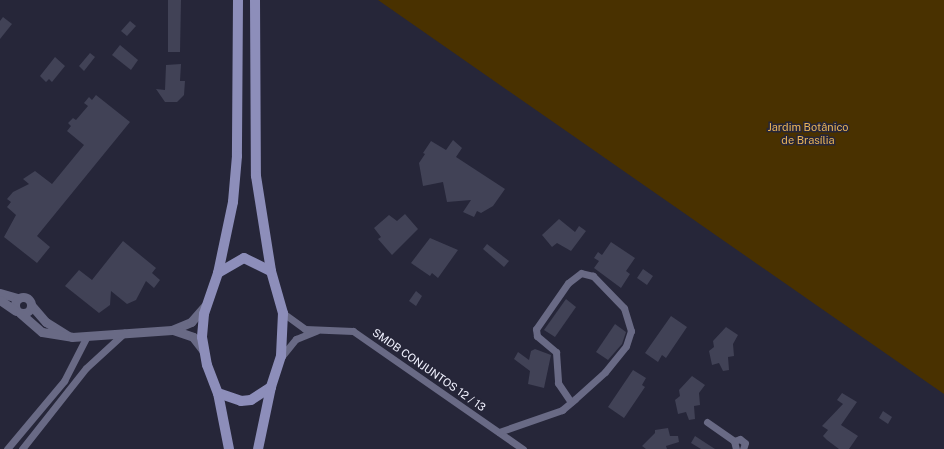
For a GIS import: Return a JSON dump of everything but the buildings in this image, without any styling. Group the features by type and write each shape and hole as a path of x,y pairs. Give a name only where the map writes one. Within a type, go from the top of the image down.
{"main road":[{"path":"229,449 218,393 203,350 202,324 206,305 218,273 231,219 235,179 238,0"},
{"path":"255,0 256,176 271,271 283,313 281,356 271,387 258,449"},
{"path":"218,273 244,258 271,271"},
{"path":"218,393 241,401 251,400 271,387"}],"street":[{"path":"499,432 550,416 571,402 616,361 631,331 624,308 616,297 593,276 581,273 568,283 536,329 537,336 556,352 558,382 571,402"},
{"path":"0,293 18,298 26,297 31,305 54,328 72,337"},
{"path":"18,298 14,305 18,312"},
{"path":"0,300 18,312 42,332 72,337 172,330 189,333 203,350"},
{"path":"18,312 28,312 31,305"},
{"path":"172,330 192,322 206,305"},
{"name":"SMDB CONJUNTOS 12 / 13","path":"283,313 295,324 316,331 353,330 523,449"},
{"name":"SMDB CONJUNTOS 12 / 13","path":"281,356 296,339 316,331"},
{"path":"22,449 86,368 124,333"},
{"path":"7,449 64,381 87,336"},
{"path":"707,422 735,447 742,439 744,449"}],"green space":[{"name":"Jardim Botânico de Brasília","path":"378,0 944,0 944,394"}]}
